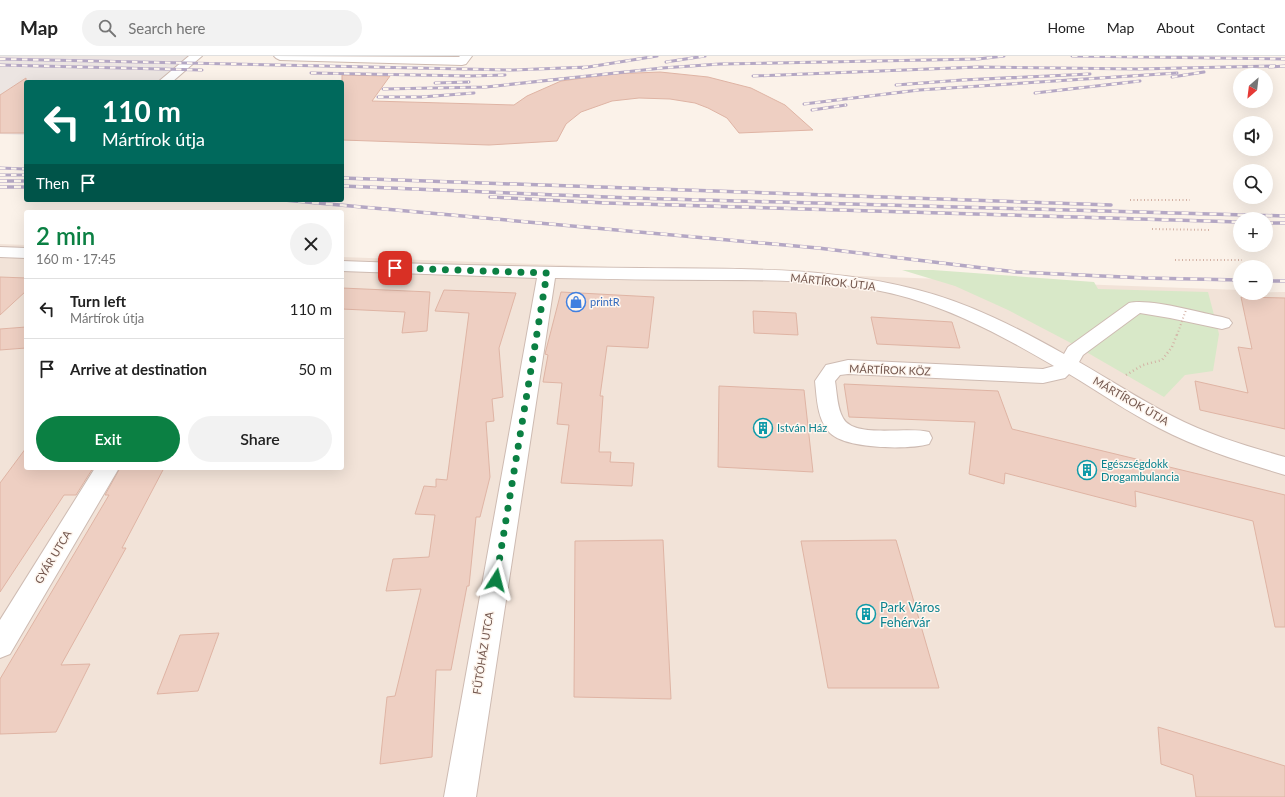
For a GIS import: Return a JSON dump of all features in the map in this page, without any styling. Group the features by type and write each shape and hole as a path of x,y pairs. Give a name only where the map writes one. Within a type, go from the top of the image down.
{"street":[{"path":"166,80 196,56"},
{"path":"280,56 462,61 466,56"},
{"path":"0,252 24,253"},
{"name":"MÁRTÍROK ÚTJA","path":"344,266 547,273 793,276 865,284 913,294 962,311 1018,338 1068,365 1171,425 1210,442 1285,466"},
{"name":"FŰTŐHÁZ UTCA","path":"460,797 547,273"},
{"path":"1068,365 1074,351 1136,307 1170,312 1222,324"},
{"name":"MÁRTÍROK KÖZ","path":"921,438 859,437 843,431 833,422 825,381 833,370 848,367 1043,376 1058,373 1068,365"},
{"name":"GYÁR UTCA","path":"0,645 106,470"}],"path":[{"path":"1130,200 1190,200"},
{"path":"1152,229 1210,230"},
{"path":"1175,260 1233,260"},
{"path":"1125,376 1143,365 1162,360 1172,347 1186,310"}],"shaded area":[{"path":"0,56 191,56 161,80 24,80 24,135 0,134"},
{"path":"0,244 24,245 24,470 344,470 344,257 1233,290 1233,300 1273,300 1273,292 1285,292 1285,797 0,797"}],"green space":[{"path":"902,270 933,270 1094,282 1098,289 1208,292 1219,334 1213,371 1185,375 1164,397 1069,342 1008,310 955,286"}],"building":[{"path":"660,72 708,77 751,88 785,105 813,130 739,133 727,118 695,103 670,99 639,98 612,101 581,112 566,124 557,141 489,145 344,140 344,80 342,80 342,75 390,76 372,101 514,105 527,96 561,81 612,74"},
{"path":"26,78 26,80 24,80 24,133 0,133 0,95"},
{"path":"0,277 24,278 24,293 0,315"},
{"path":"344,288 430,292 427,331 402,333 405,312 344,309"},
{"path":"444,290 516,293 499,348 503,397 492,399 494,421 486,422 490,477 480,517 476,517 469,586 467,586 451,670 436,670 432,757 380,764 387,697 395,696 421,589 386,591 393,559 429,557 435,515 415,514 424,486 436,487 436,479 447,480 469,313 435,311"},
{"path":"561,292 654,297 648,348 607,346 600,396 603,396 599,452 611,452 610,462 634,463 632,486 561,483 569,425 557,424 562,383 543,382 548,355 545,354"},
{"path":"1273,298 1285,298 1285,429 1200,410 1195,381 1248,393 1238,347 1252,349 1242,300 1273,300"},
{"path":"753,311 796,313 798,335 754,333"},
{"path":"871,317 952,322 960,348 877,344"},
{"path":"24,327 24,348 0,350 0,329"},
{"path":"844,384 998,391 1012,429 1285,495 1285,627 1275,627 1253,521 1135,491 1136,507 1005,473 1004,484 969,474 975,422 849,417"},
{"name":"István Ház","path":"719,386 804,390 813,472 718,467"},
{"path":"24,451 24,470 92,470 76,495 64,495 0,592 0,483"},
{"path":"119,470 163,470 122,548 126,548 61,665 90,664 56,732 0,734 0,679 109,495 105,495"},
{"path":"663,540 671,699 574,697 575,541"},
{"name":"Park Város Fehérvár","path":"896,540 939,688 828,688 801,541"},
{"path":"219,633 198,691 157,694 180,635"},
{"path":"1158,727 1285,766 1285,797 1196,797 1193,775 1161,764"}],"railway":[{"path":"582,68 657,56"},
{"path":"666,62 705,56"},
{"path":"383,89 486,87 662,68 720,64 978,59 1004,56"},
{"path":"1072,56 1285,59"},
{"path":"0,59 513,70 588,67"},
{"path":"0,65 202,70"},
{"path":"753,76 978,67 1138,69 1275,66"},
{"path":"1269,67 1285,66"},
{"path":"1172,77 1204,72"},
{"path":"311,73 470,76 505,75"},
{"path":"804,104 919,90 1177,73"},
{"path":"896,85 962,80 1090,74"},
{"path":"1035,93 1140,81"},
{"path":"435,83 469,82"},
{"path":"378,97 421,97 474,93"},
{"path":"812,110 846,105"},
{"path":"0,168 24,169"},
{"path":"0,175 24,175"},
{"path":"344,178 1111,205"},
{"path":"0,181 24,181"},
{"path":"344,186 631,198 1285,216"},
{"path":"0,187 24,187"},
{"path":"490,197 606,203 1233,222"},
{"path":"306,202 818,248 1016,272 1145,278 1233,280"},
{"path":"1273,223 1285,223"},
{"path":"1273,281 1285,281"}],"place":[{"name":"printR","path":"576,302"},
{"name":"István Ház","path":"763,428"},
{"name":"Egészségdokk Drogambulancia","path":"1087,470"},
{"name":"Park Város Fehérvár","path":"866,614"}],"route":[{"path":"395,268 547,273 496,580"}]}
